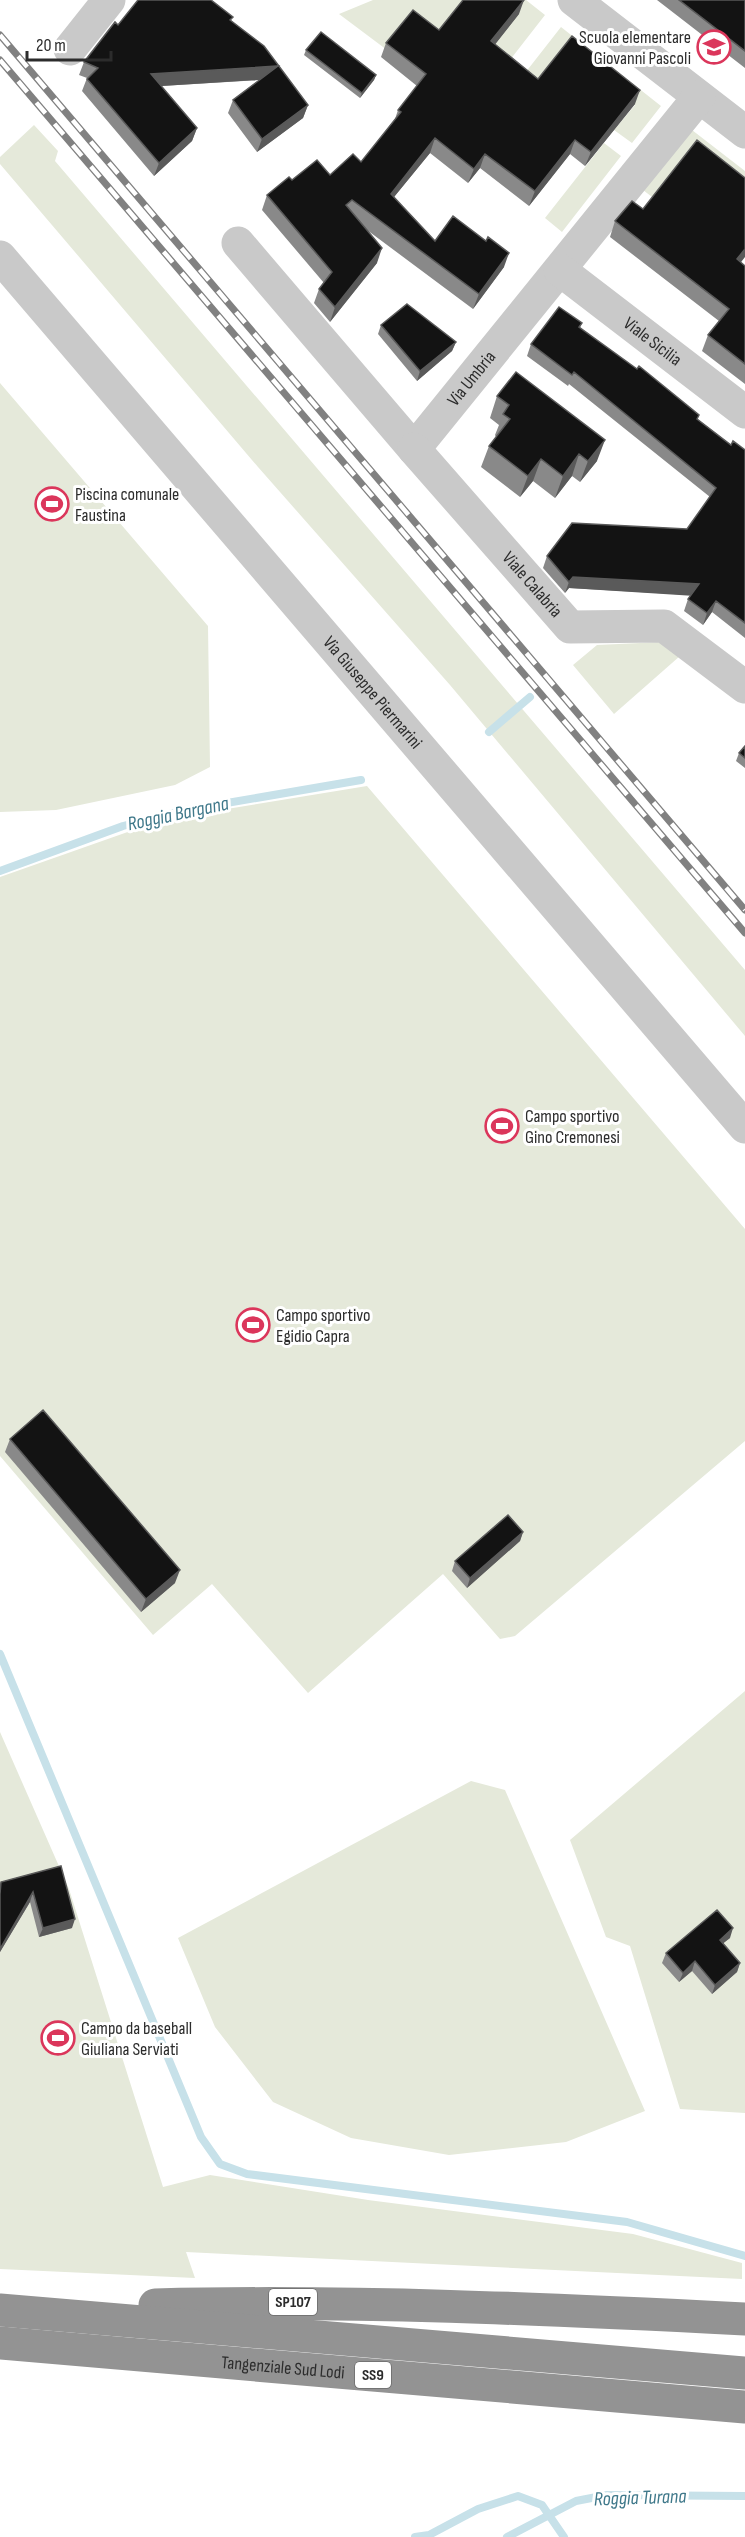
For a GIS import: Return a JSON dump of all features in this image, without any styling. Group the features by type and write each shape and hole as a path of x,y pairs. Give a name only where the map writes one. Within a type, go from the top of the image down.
{"highway":[{"name":"SP107","path":"0,2309 280,2302 585,2311 745,2319"},
{"name":"Tangenziale Sud Lodi","path":"0,2309 745,2373"},
{"name":"Tangenziale Sud Lodi","path":"0,2343 745,2407"}],"street":[{"path":"70,49 109,0"},
{"path":"574,0 745,132"},
{"name":"Via Umbria","path":"414,449 699,97"},
{"path":"238,243 414,449"},
{"name":"Via Giuseppe Piermarini","path":"0,257 745,1128"},
{"name":"Viale Sicilia","path":"561,270 745,411"},
{"name":"Viale Calabria","path":"414,449 570,627 664,626 745,687"}],"shaded area":[{"path":"373,0 470,0 455,30 387,50 339,14"},
{"path":"501,0 526,0 545,15 492,83 465,52"},
{"path":"561,27 661,106 632,143 614,130 635,105 533,94 518,82"},
{"path":"34,125 58,151 55,161 745,970 745,1036 450,685 258,467 0,164 0,157"},
{"path":"692,130 745,171 745,198 656,200 643,190"},
{"path":"604,143 621,156 562,232 545,218"},
{"name":"Piscina comunale Faustina","path":"0,383 208,626 210,767 175,785 56,810 0,812"},
{"path":"662,642 680,656 614,714 573,665 597,645"},
{"path":"367,786 745,1229 745,1441 515,1636 500,1639 443,1574 308,1693 212,1584 153,1635 0,1456 0,877 139,828 190,815"},
{"path":"745,1691 745,2113 680,2109 630,1946 606,1937 570,1840"},
{"path":"0,1732 69,1889 163,2187 210,2175 368,2200 633,2234 742,2263 742,2279 186,2252 195,2278 0,2269"},
{"path":"471,1781 505,1790 645,2111 566,2142 449,2155 351,2138 273,2102 215,2027 178,1938"}],"building":[{"path":"138,0 211,0 233,17 230,20 264,46 308,105 262,139 233,100 278,66 151,74 197,128 159,163 87,79 98,68 84,62 115,22 118,25"},
{"path":"463,0 524,0 491,41 538,79 572,36 640,90 591,152 575,140 535,191 485,154 474,169 435,138 391,194 435,241 453,216 486,241 488,237 509,253 479,294 352,200 346,205 382,248 335,307 319,289 332,272 267,195 289,177 292,180 317,160 330,175 353,154 361,162 401,112 398,110 426,74 386,43 413,10 439,30"},
{"path":"679,0 745,0 745,51"},
{"path":"321,32 376,75 362,93 306,50"},
{"path":"697,140 745,178 745,249 737,259 745,266 745,364 708,335 729,309 615,221 632,201 643,209"},
{"path":"407,304 456,342 420,371 381,325"},
{"path":"559,307 582,323 579,327 637,369 639,366 699,415 697,419 731,445 733,441 745,450 745,623 716,601 707,613 688,599 699,584 573,577 569,582 547,556 572,523 687,529 716,488 574,372 572,375 531,344"},
{"path":"516,372 605,440 588,461 579,454 563,476 541,459 528,476 489,446 510,419 503,414 509,405 497,396"},
{"path":"745,746 745,758 739,753"},
{"path":"43,1410 180,1570 146,1599 10,1439"},
{"path":"508,1515 523,1532 470,1578 455,1561"},
{"path":"61,1866 75,1919 43,1928 33,1892 0,1949 1,1882"},
{"path":"717,1910 733,1928 720,1940 740,1963 715,1985 695,1961 683,1973 666,1953"}],"waterway":[{"name":"Roggia Bargana","path":"489,732 530,697"},
{"name":"Roggia Bargana","path":"0,871 123,826 180,811 361,780"},
{"path":"0,1654 201,2137 220,2164 247,2174 627,2222 745,2256"},
{"name":"Roggia Turana","path":"507,2537 576,2501 607,2495 745,2496"},
{"path":"415,2537 429,2535 478,2509 518,2496 542,2505 564,2537"}],"railway":[{"path":"0,35 745,910"},
{"path":"0,60 745,933"}],"place":[{"name":"Scuola elementare Giovanni Pascoli","path":"714,47"},
{"name":"Piscina comunale Faustina","path":"52,504"},
{"name":"Campo sportivo Gino Cremonesi","path":"502,1126"},
{"name":"Campo sportivo Egidio Capra","path":"253,1325"},
{"name":"Campo da baseball Giuliana Serviati","path":"58,2038"}]}
